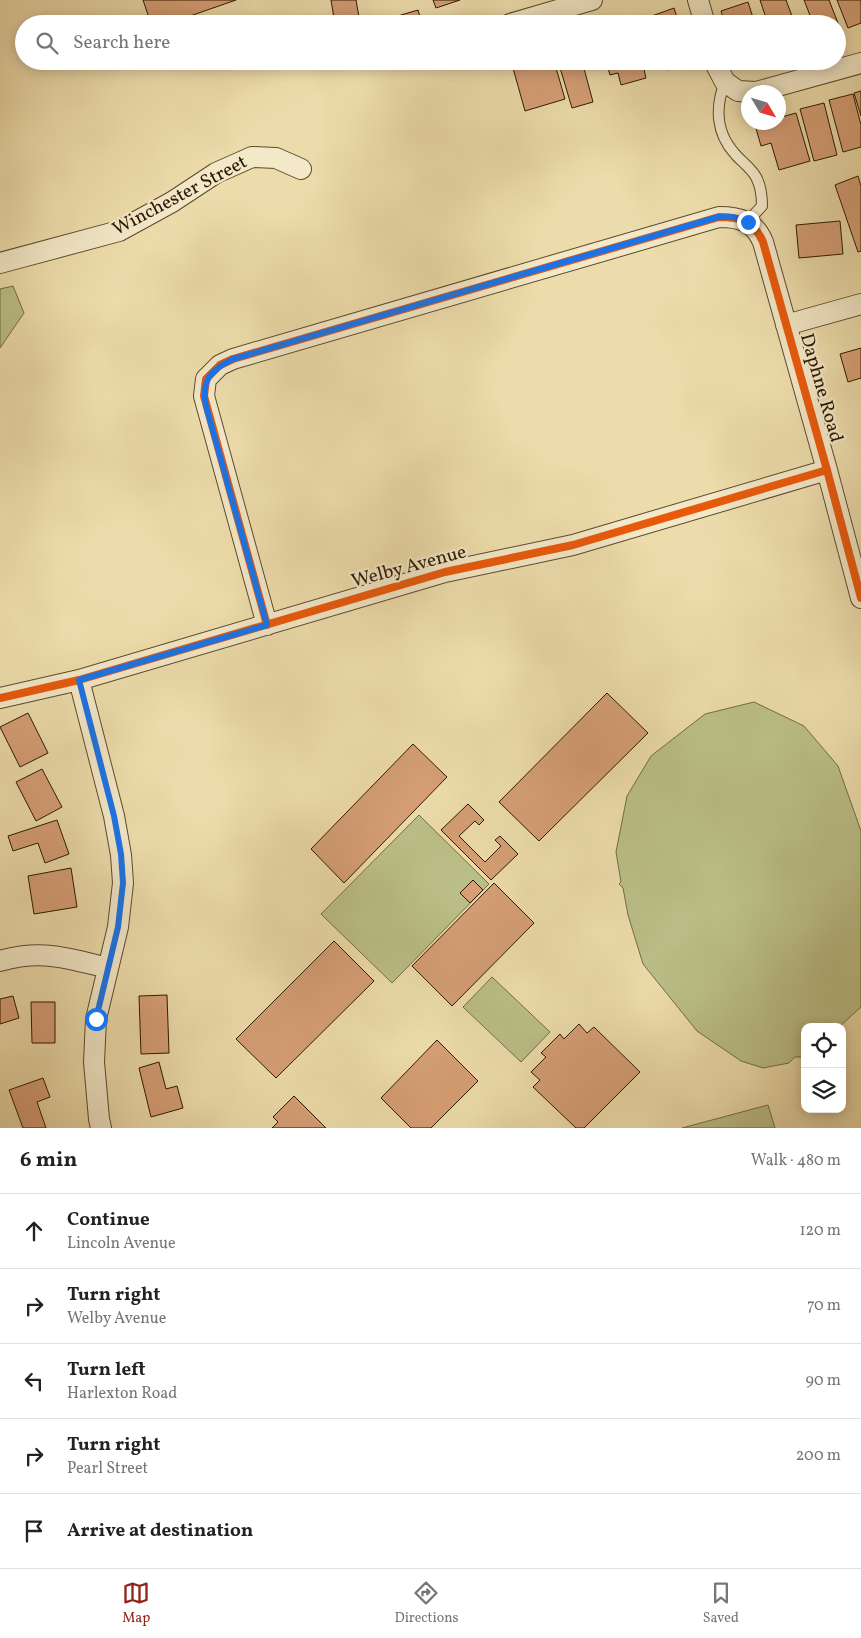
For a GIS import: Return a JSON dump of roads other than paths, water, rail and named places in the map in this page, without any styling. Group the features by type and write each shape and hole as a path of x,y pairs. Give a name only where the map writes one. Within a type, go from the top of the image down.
{"street":[{"path":"541,15 592,0"},
{"path":"698,0 702,15"},
{"path":"846,67 861,63"},
{"path":"719,70 725,82 738,91 756,92 836,70"},
{"name":"Winchester Street","path":"0,263 119,230 172,202 216,173 252,157 276,158 301,169"},
{"path":"267,625 204,396 206,379 220,365 233,359 718,217 733,217 748,222"},
{"name":"Daphne Road","path":"748,222 759,232 763,242 861,598"},
{"path":"786,325 861,304"},
{"name":"Welby Avenue","path":"0,698 79,680 445,572 573,545 827,470"},
{"path":"79,680 114,816 121,854 123,883 118,927 96,1019 94,1062 99,1119 102,1128"},
{"path":"0,961 20,955 52,955 108,968"}],"lane":[{"path":"725,82 720,96 718,112 722,134 733,152 756,176 762,192 762,206 748,222"}]}
